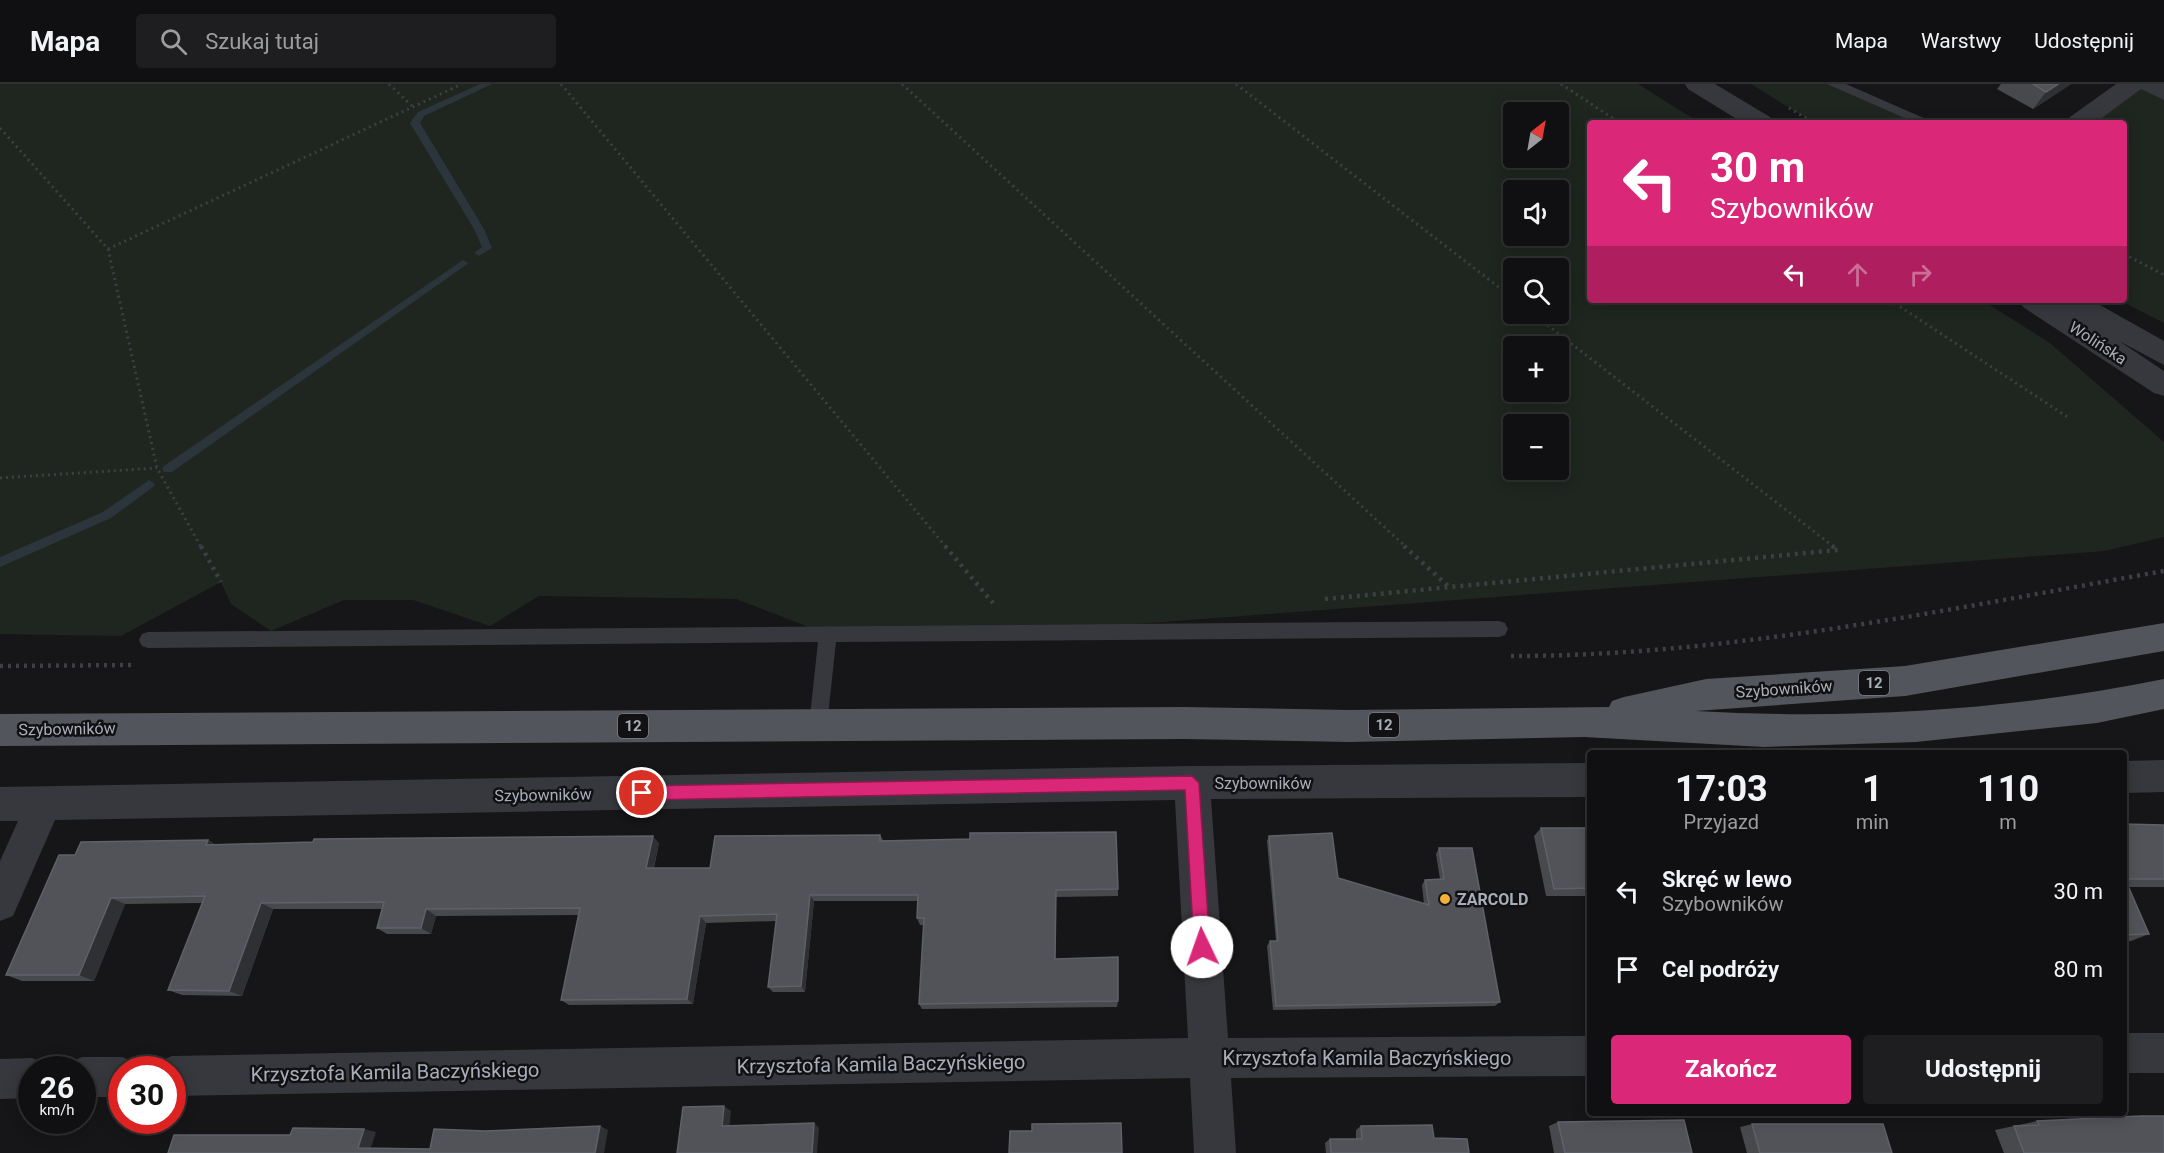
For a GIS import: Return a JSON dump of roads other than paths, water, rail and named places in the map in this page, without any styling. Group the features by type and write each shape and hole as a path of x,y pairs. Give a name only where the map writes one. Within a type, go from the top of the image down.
{"main road":[{"name":"Szybowników","path":"1584,721 1706,694 1905,681 2164,637"},
{"name":"Szybowników","path":"0,730 1184,723 1349,726 1584,721 1764,731 1916,726 2097,708 2164,694"}],"street":[{"path":"1697,84 1756,120"},
{"path":"2083,120 2133,84"},
{"path":"2149,84 2164,92"},
{"name":"Wolińska","path":"2038,303 2164,385"},
{"name":"Wolińska","path":"2073,303 2164,354"},
{"path":"2127,777 2164,776"},
{"name":"Szybowników","path":"0,804 1192,783 1587,780"},
{"path":"1192,783 1215,1153"},
{"path":"0,903 45,804"},
{"path":"2127,1053 2164,1053"},
{"name":"Krzysztofa Kamila Baczyńskiego","path":"186,1076 1209,1058 1587,1056"},
{"path":"0,1079 18,1078"}],"lane":[{"path":"1834,84 1921,120"},
{"path":"148,640 1499,629"},
{"path":"818,725 828,635"}],"waterway":[{"path":"479,253 487,248 479,229 415,123 421,114 488,84"},
{"path":"168,469 463,263"},
{"path":"0,562 107,515 149,484"}],"place":[{"name":"ZARCOLD","path":"1445,899"}]}
